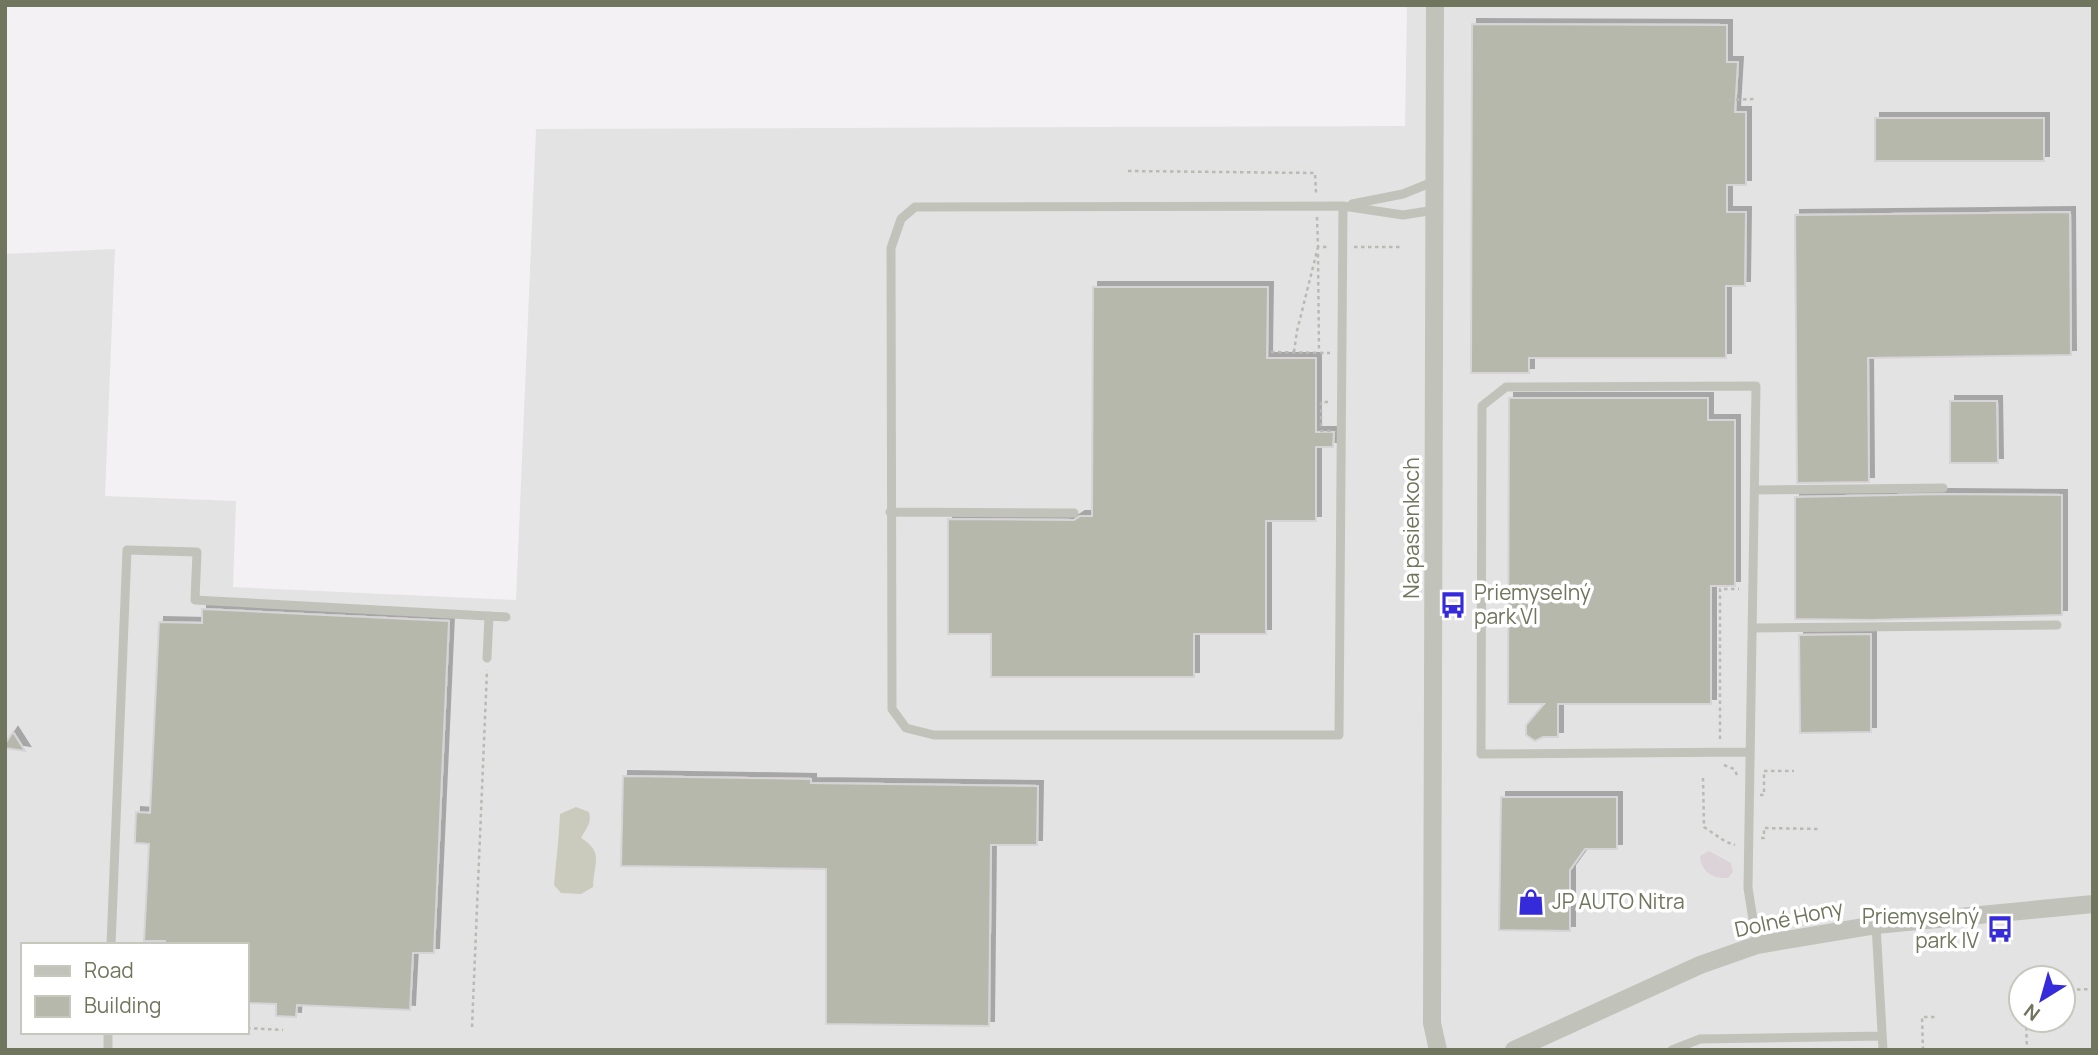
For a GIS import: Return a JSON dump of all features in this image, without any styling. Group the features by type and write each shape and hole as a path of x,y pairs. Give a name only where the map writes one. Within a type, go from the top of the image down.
{"street":[{"name":"Na pasienkoch","path":"1435,5 1432,1023 1438,1050"},
{"name":"Dolné Hony","path":"1514,1050 1700,965 1757,945 1875,925 2093,904"}],"lane":[{"path":"1343,206 1403,194 1435,180"},
{"path":"1343,206 1339,734 934,735 906,728 892,709 890,512 891,248 901,219 915,207 1343,206 1404,215 1436,210"},
{"path":"1750,752 1481,754 1482,406 1506,387 1756,386 1748,888 1757,945"},
{"path":"1755,490 1943,488"},
{"path":"890,512 1074,513"},
{"path":"111,943 127,550 197,552 195,600 506,617"},
{"path":"487,658 489,616"},
{"path":"1752,628 2057,625"},
{"path":"1875,925 1882,1050"},
{"path":"1672,1050 1700,1039 1882,1036"}],"path":[{"path":"1729,100 1754,100"},
{"path":"1294,352 1318,247 1320,353"},
{"path":"1271,352 1333,352"},
{"path":"1332,401 1321,402 1321,431 1340,431"},
{"path":"1753,589 1720,589 1721,764 1734,769 1739,778 1739,794 1764,795 1764,771 1794,771"},
{"path":"472,1027 487,658"},
{"path":"1703,778 1704,827 1726,842 1740,846 1740,837 1764,838 1764,828 1821,829"},
{"path":"1923,1050 1922,1017 1936,1017"},
{"path":"248,1028 283,1030"}],"shaded area":[{"path":"1407,5 2093,5 2093,1050 5,1050 5,254 115,249 105,496 236,501 233,587 516,600 536,129 1405,126"},
{"path":"576,807 589,812 590,816 581,838 595,853 593,887 581,894 561,893 554,885 560,814"},
{"path":"1709,851 1731,863 1733,872 1728,878 1713,876 1705,870 1700,856"}],"building":[{"path":"1472,24 1727,25 1727,62 1738,62 1735,112 1746,112 1746,185 1727,185 1727,212 1746,212 1745,286 1726,286 1726,358 1529,358 1529,373 1471,373"},
{"path":"1875,118 2044,118 2044,161 1875,161"},
{"path":"2070,212 2071,355 1868,358 1869,482 1797,483 1795,215"},
{"path":"1093,287 1268,287 1267,358 1316,358 1316,432 1334,432 1333,447 1316,447 1316,521 1266,521 1266,634 1194,634 1194,677 991,677 991,634 948,634 948,519 1074,520 1080,516 1092,516"},
{"path":"1509,398 1708,398 1708,420 1735,420 1735,586 1711,586 1711,704 1558,704 1558,737 1543,737 1535,741 1526,735 1526,725 1544,704 1508,704"},
{"path":"1950,401 1997,401 1998,463 1950,463"},
{"path":"2062,495 2062,615 1871,620 1795,619 1795,497"},
{"path":"202,609 449,621 434,953 413,953 410,1010 297,1005 296,1017 276,1016 276,1004 248,1003 248,943 144,941 149,844 135,843 136,812 150,813 159,622 202,623"},
{"path":"1871,634 1871,732 1800,733 1799,635"},
{"path":"13,732 25,751 5,748"},
{"path":"623,776 811,779 811,783 1038,786 1037,845 991,845 989,1026 826,1024 826,869 621,866"},
{"path":"1501,797 1617,797 1617,849 1585,849 1570,870 1570,931 1499,930"}],"place":[{"name":"Priemyselný park VI","path":"1453,605"},
{"name":"JP AUTO Nitra","path":"1531,902"},
{"name":"Priemyselný park IV","path":"2000,929"}]}
